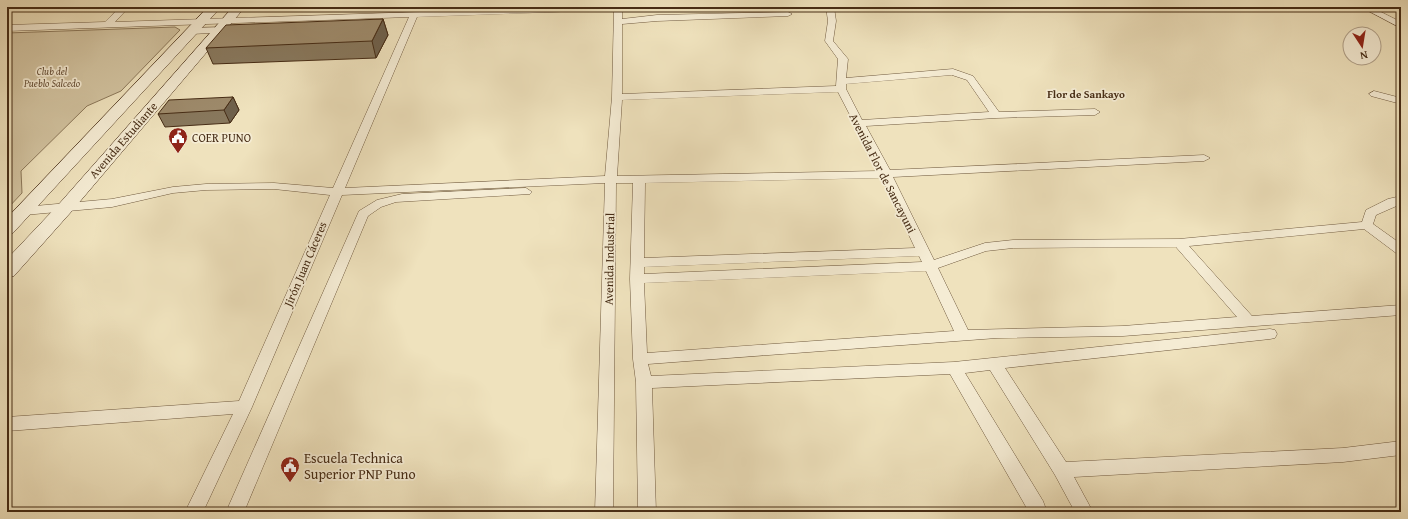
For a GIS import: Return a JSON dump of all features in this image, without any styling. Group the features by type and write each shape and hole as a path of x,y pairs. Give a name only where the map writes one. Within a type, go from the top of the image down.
{"street":[{"path":"108,24 125,7"},
{"name":"Avenida Estudiante","path":"7,229 215,7"},
{"name":"Avenida Estudiante","path":"7,271 228,27 239,7"},
{"path":"7,28 108,24 228,27 644,7"},
{"name":"Avenida Flor de Sancayuni","path":"830,7 832,21 829,41 843,59 842,85 858,123 886,174 963,335"},
{"path":"1365,7 1401,25"},
{"name":"Avenida Industrial","path":"604,512 610,183 617,98 618,8"},
{"path":"618,22 657,18 788,14"},
{"path":"255,29 412,19"},
{"name":"Jirón Juan Cáceres","path":"194,512 244,407 412,19"},
{"path":"197,26 228,27"},
{"path":"617,98 842,85 953,72 970,78 996,115"},
{"path":"1374,94 1401,101"},
{"path":"858,123 996,115 1095,112"},
{"path":"234,512 363,214 371,206 384,201 402,198 639,180 886,174 1204,158"},
{"path":"639,180 636,263 640,359 644,382 647,512"},
{"path":"24,211 112,203 173,190 206,187 274,186 336,192 610,183"},
{"path":"1367,225 1370,213 1392,202 1401,200"},
{"path":"637,279 930,266 978,249 1013,244 1179,243 1367,225 1401,250"},
{"path":"1179,243 1247,320"},
{"path":"636,263 923,252"},
{"path":"640,359 963,335 1123,331 1247,320 1401,310"},
{"path":"644,382 954,368 1270,334"},
{"path":"994,363 1061,470 1084,512"},
{"path":"954,368 1037,507 1038,512"},
{"path":"7,424 244,407"},
{"path":"1061,470 1343,455 1401,448"}],"green space":[{"name":"Club del Pueblo Salcedo","path":"175,27 180,30 121,91 87,106 21,171 22,193 7,209 7,33"}],"building":[{"path":"383,19 372,41 206,48 226,25"},
{"path":"233,97 224,110 158,114 169,100"}],"place":[{"name":"COER PUNO","path":"178,154"},
{"name":"Escuela Technica Superior PNP Puno","path":"290,483"}],"district":[{"name":"Flor de Sankayo","path":"1086,94"}]}
